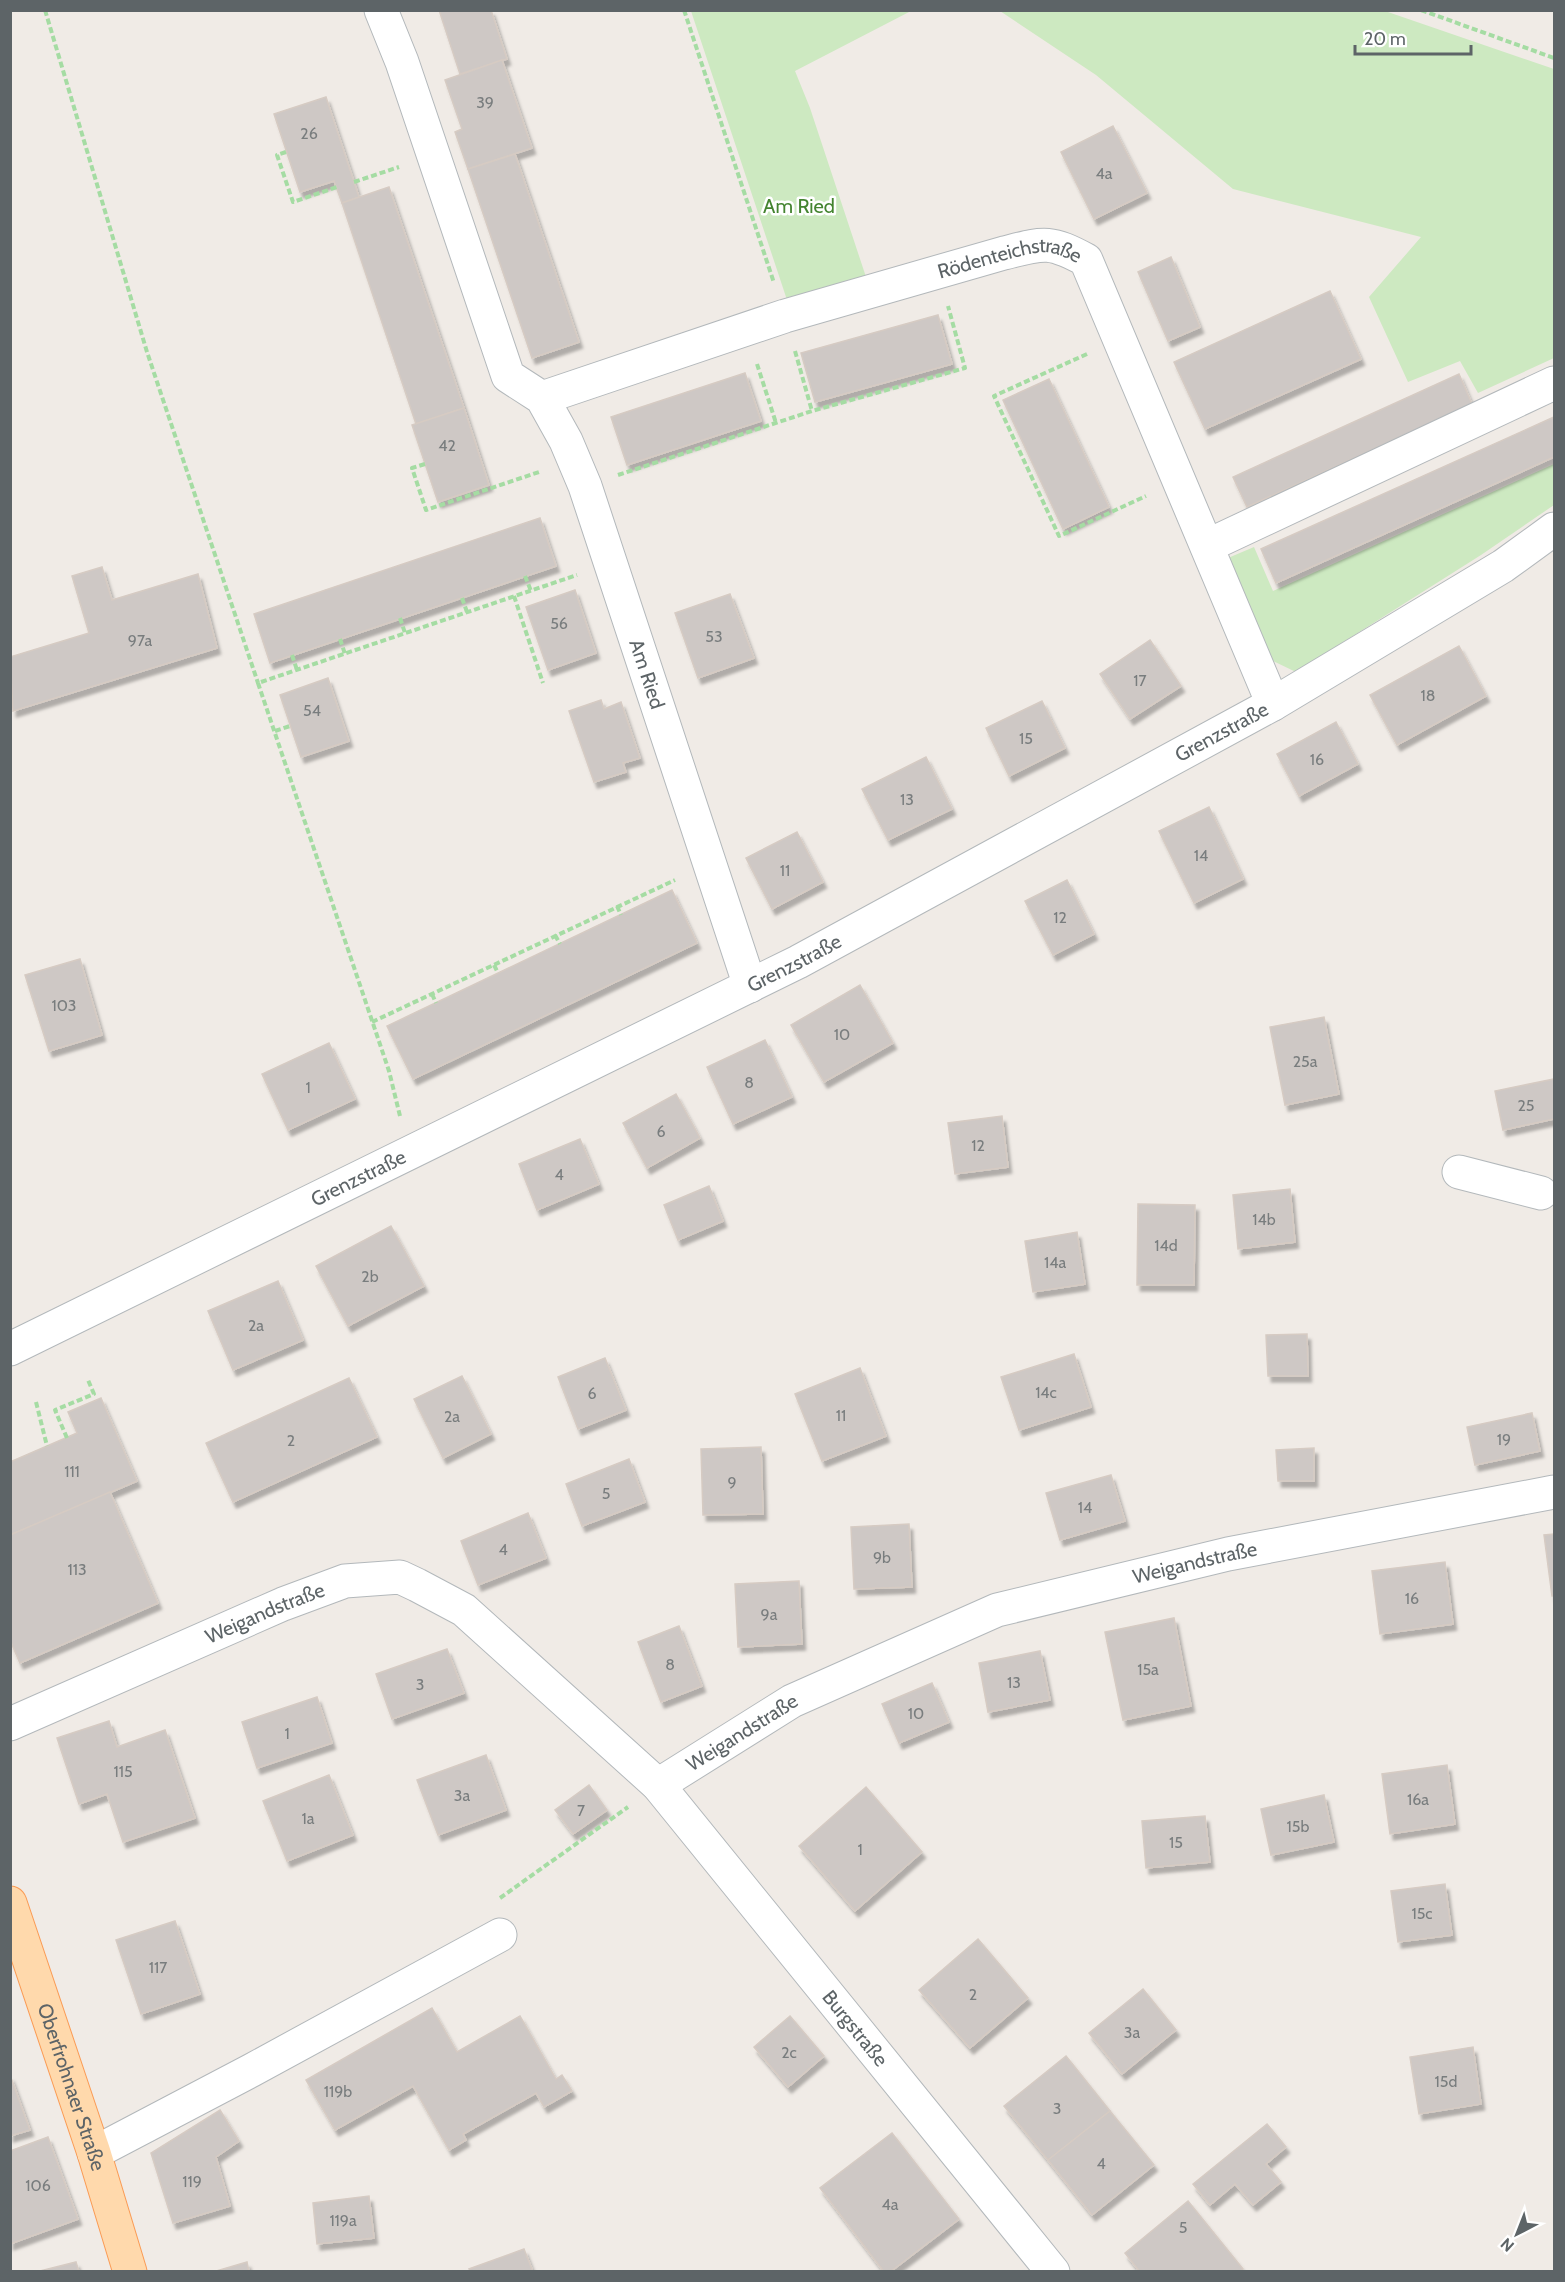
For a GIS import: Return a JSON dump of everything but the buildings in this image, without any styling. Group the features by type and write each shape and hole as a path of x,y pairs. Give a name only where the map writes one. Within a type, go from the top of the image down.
{"main road":[{"name":"Oberfrohnaer Straße","path":"10,1903 94,2153 130,2271"}],"street":[{"path":"381,10 434,155 508,376 542,398"},
{"name":"Rödenteichstraße","path":"542,398 785,316 1039,244 1058,245 1086,260 1273,704"},
{"path":"1207,546 1554,383"},
{"name":"Am Ried","path":"542,398 579,473 750,986"},
{"name":"Grenzstraße","path":"10,1349 750,986 1273,704 1503,566 1554,529"},
{"path":"1459,1172 1541,1193"},
{"name":"Weigandstraße","path":"10,1724 283,1604 345,1581 400,1577 464,1610 658,1785 792,1701 997,1610 1228,1554 1554,1492"},
{"name":"Burgstraße","path":"658,1785 1053,2271"},
{"path":"94,2153 500,1935"}],"path":[{"path":"45,10 147,352 389,1071 410,1153"},
{"path":"684,10 785,316 812,411"},
{"path":"1421,10 1554,58"},
{"path":"286,152 277,155 293,202 337,188"},
{"path":"354,182 434,155"},
{"path":"425,464 412,468 426,510 579,473 664,460 812,411 965,368 939,273"},
{"path":"745,329 776,423"},
{"path":"1119,339 994,396 1059,536 1180,481"},
{"path":"919,373 922,381"},
{"path":"852,392 854,399"},
{"path":"1012,433 1018,430"},
{"path":"728,432 730,438"},
{"path":"662,454 664,460"},
{"path":"1042,501 1048,498"},
{"path":"258,683 609,564"},
{"path":"525,576 531,591"},
{"path":"514,596 543,682"},
{"path":"462,598 467,612"},
{"path":"400,618 405,633"},
{"path":"529,641 537,638"},
{"path":"340,639 345,654"},
{"path":"292,655 297,670"},
{"path":"276,731 290,726"},
{"path":"372,1022 674,879 679,889"},
{"path":"617,906 621,915"},
{"path":"555,935 560,944"},
{"path":"494,965 498,973"},
{"path":"432,994 436,1003"},
{"path":"67,1438 56,1410 94,1394 88,1380"},
{"path":"36,1402 47,1446"}],"green space":[{"path":"691,11 911,11 795,71 810,108 866,277 788,303"},
{"path":"1000,11 1385,11 1554,69 1554,358 1478,393 1460,361 1408,382 1369,297 1421,237 1233,189 1096,75"},
{"path":"1554,464 1554,505 1481,555 1296,672 1273,661 1228,558 1254,547 1273,591"}]}
